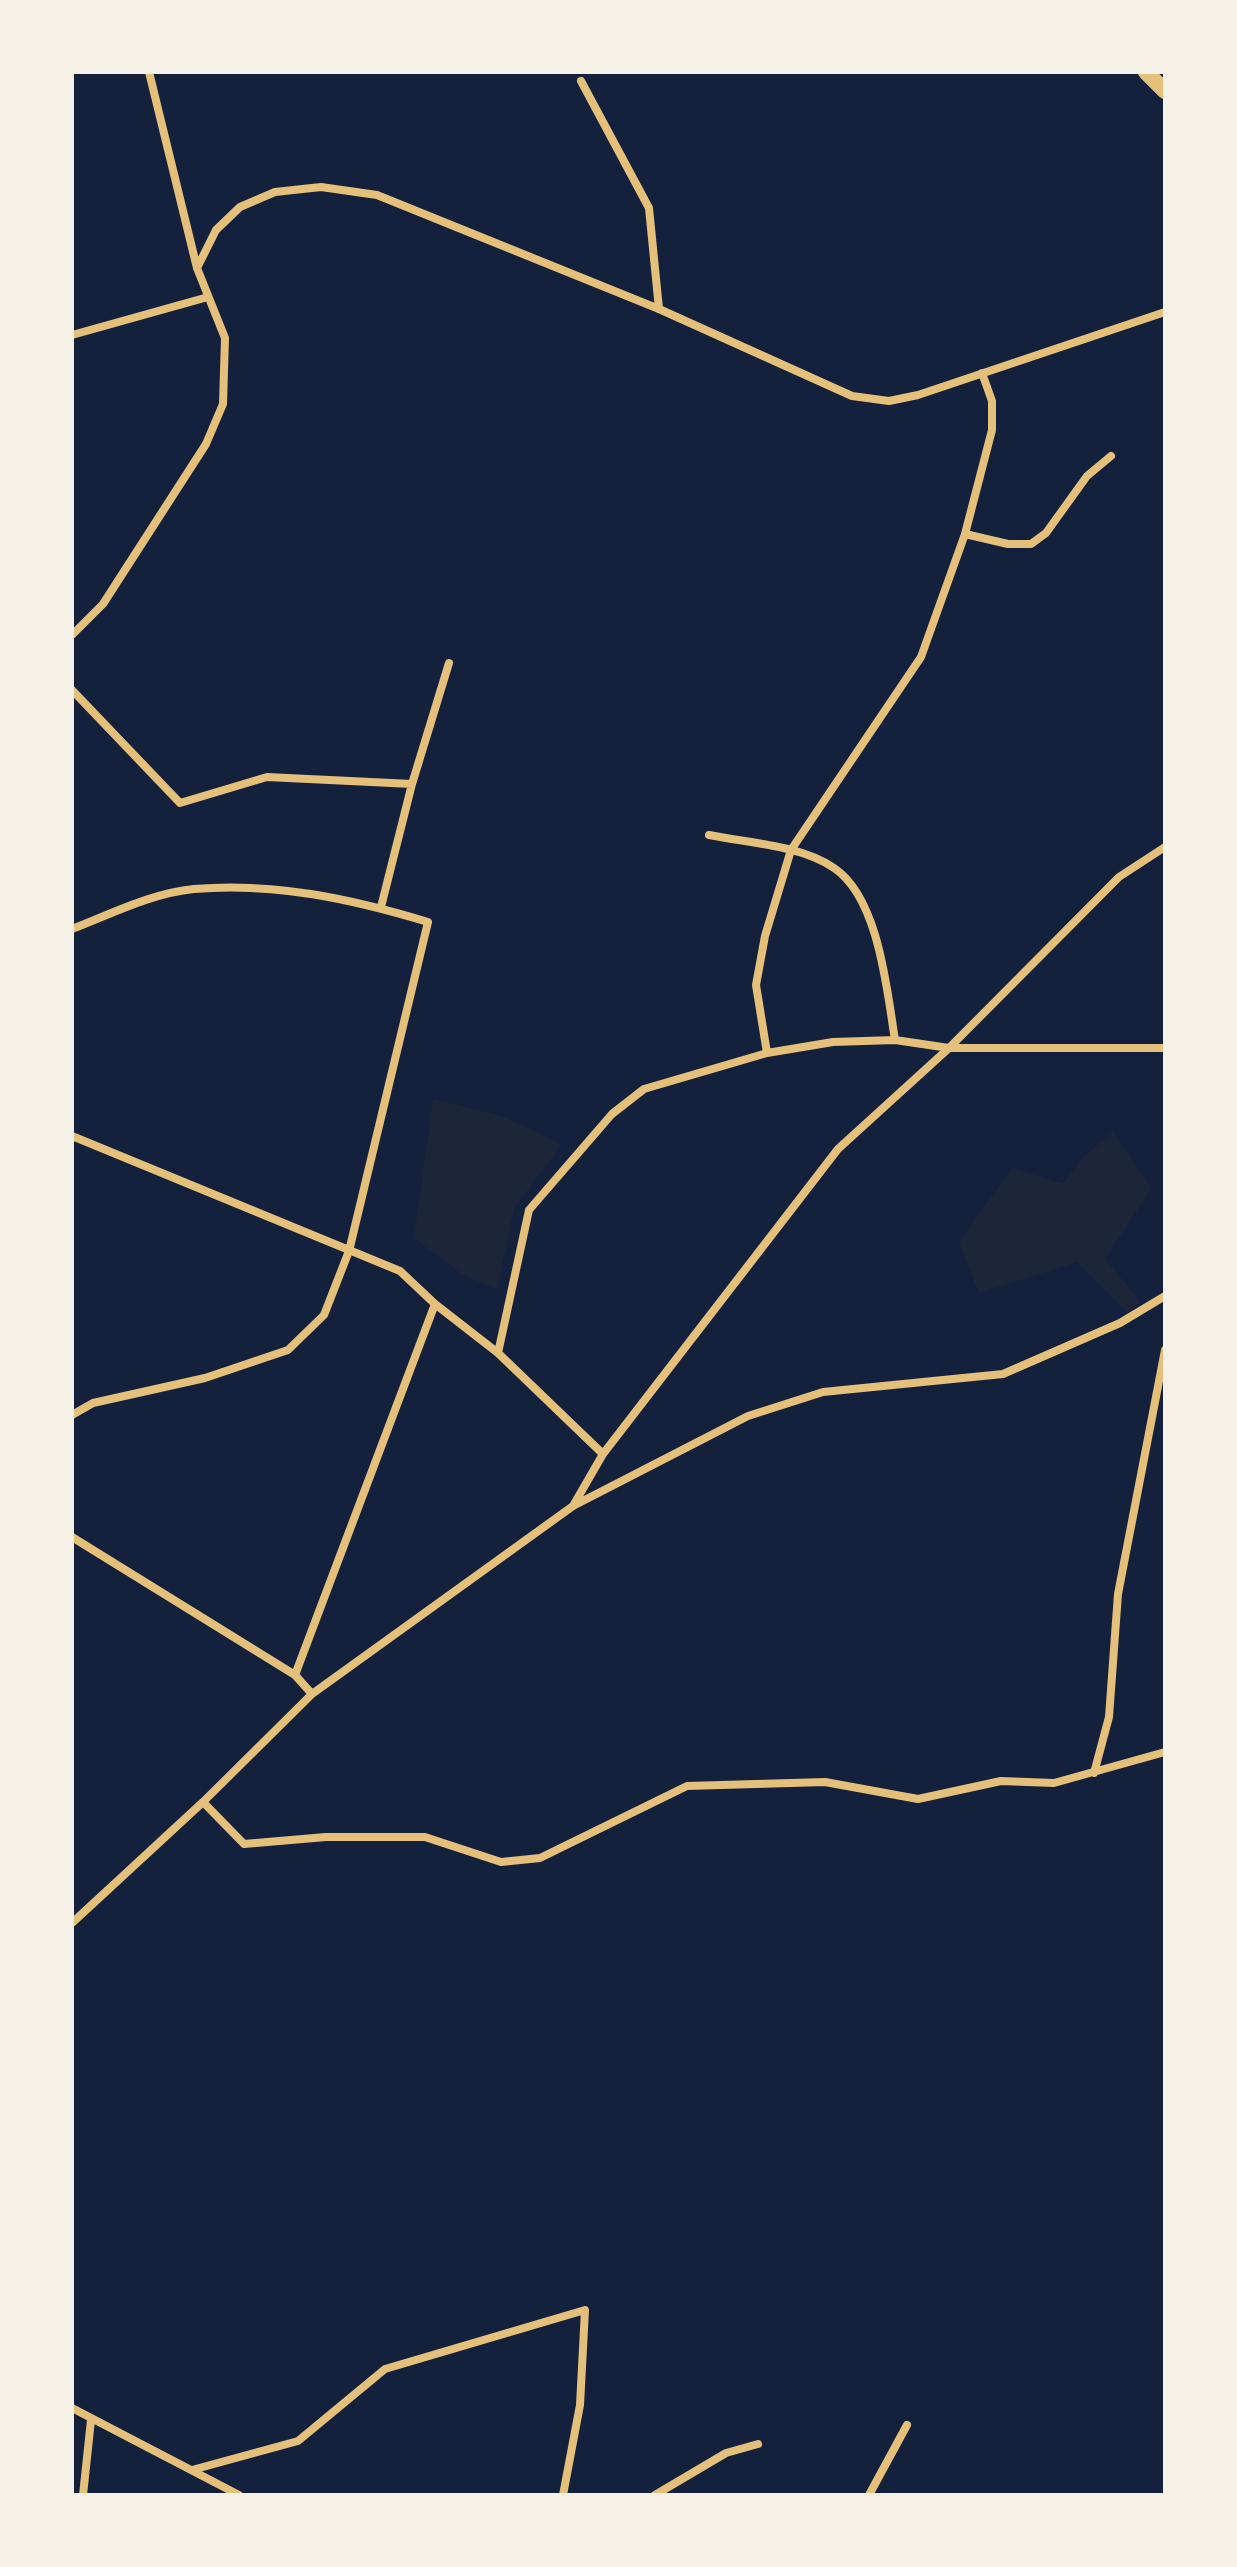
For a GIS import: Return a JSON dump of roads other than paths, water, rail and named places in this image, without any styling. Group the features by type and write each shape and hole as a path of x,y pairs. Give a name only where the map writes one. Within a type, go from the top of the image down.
{"main road":[{"path":"1146,72 1165,91"}],"street":[{"path":"72,635 103,604 206,444 223,404 225,338 197,268 149,72"},
{"path":"581,81 649,208 659,309"},
{"path":"197,268 216,230 240,207 275,192 321,187 377,195 659,309 852,396 889,401 1165,312"},
{"path":"72,335 208,297"},
{"path":"767,1053 756,985 765,936 791,850 921,657 965,534 992,430 992,401 982,373"},
{"path":"965,534 1008,544 1031,544 1046,533 1087,476 1111,456"},
{"path":"381,907 412,784 449,663"},
{"path":"72,690 180,803 267,777 412,784"},
{"path":"709,835 791,850 835,869 860,900 881,949 895,1040"},
{"path":"573,1506 603,1454 838,1149 949,1048 1119,877 1165,847"},
{"path":"72,929 150,899 192,889 292,890 381,907 428,922 349,1251 324,1315 288,1350 205,1378 93,1403 72,1415"},
{"path":"498,1353 529,1210 612,1114 644,1089 767,1053 833,1042 895,1040 949,1048 1165,1048"},
{"path":"72,1136 400,1271 435,1304 498,1353 603,1454"},
{"path":"72,1923 203,1802 312,1694 573,1506 748,1416 823,1392 1003,1374 1120,1323 1165,1296"},
{"path":"295,1675 435,1304"},
{"path":"1094,1773 1109,1717 1118,1594 1164,1374 1165,1350"},
{"path":"72,1537 295,1675 312,1694"},
{"path":"203,1802 244,1844 326,1837 425,1837 501,1862 540,1858 687,1786 825,1782 918,1799 1001,1781 1054,1783 1165,1752"},
{"path":"192,2470 298,2441 385,2369 585,2310 580,2405 563,2495"},
{"path":"72,2408 239,2495"},
{"path":"83,2495 91,2420"},
{"path":"869,2495 907,2425"},
{"path":"655,2495 726,2453 758,2444"}]}
